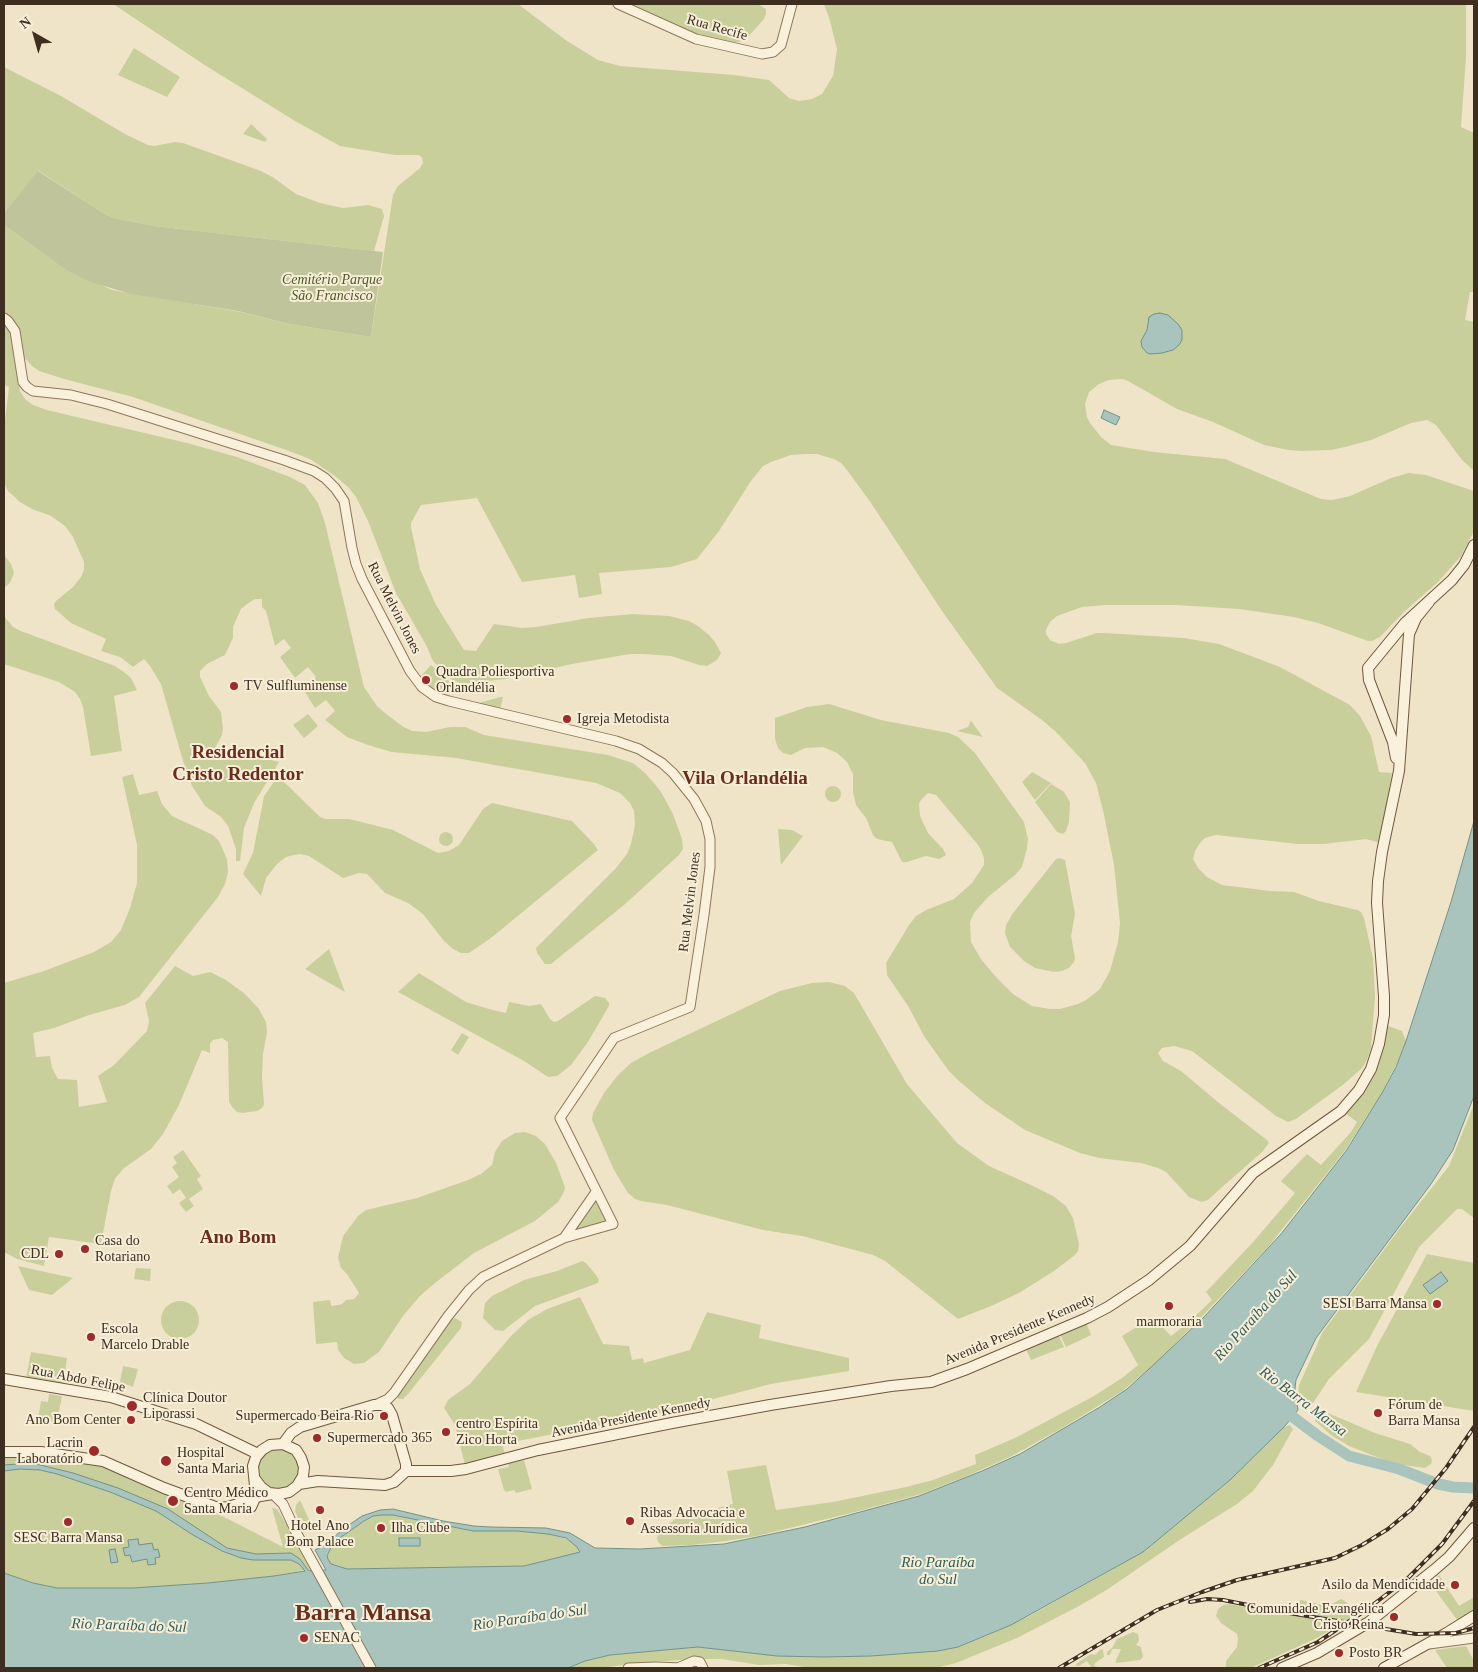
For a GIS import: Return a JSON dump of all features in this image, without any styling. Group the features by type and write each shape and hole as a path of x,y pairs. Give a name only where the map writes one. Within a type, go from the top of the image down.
{"main road":[{"name":"Avenida Presidente Kennedy","path":"1399,771 1393,742 1369,680 1368,668 1405,623 1447,585 1464,565 1474,545"},
{"name":"Avenida Presidente Kennedy","path":"406,1470 450,1471 466,1469 538,1450 672,1423 779,1403 890,1386 931,1382 967,1369 1087,1318 1150,1280 1190,1246 1253,1173 1341,1111 1359,1090 1371,1069 1379,1044 1384,1015 1377,903 1378,881 1382,852 1399,771 1410,628 1429,602"},
{"path":"1386,724 1394,730 1402,722"},
{"name":"Rua Abdo Felipe","path":"4,1379 110,1397 196,1424 258,1454"},
{"path":"4,1452 41,1452 103,1461 164,1488 218,1508 229,1507 256,1497 284,1494 298,1485 318,1481 385,1485 394,1482 406,1470 406,1464 391,1413 385,1406 374,1405 300,1427 291,1433 284,1444"},
{"path":"251,1507 256,1497 253,1466 258,1454 270,1445 284,1444 296,1450 301,1458 304,1471 298,1485"},
{"path":"255,1479 264,1490 273,1494"},
{"path":"1282,1668 1317,1654 1369,1622 1434,1570 1474,1528"},
{"path":"1384,1668 1474,1616"}],"street":[{"name":"Rua Recife","path":"618,4 696,39 762,54 773,52 781,44 792,4"},
{"name":"Rua Melvin Jones","path":"4,318 15,331 23,382 33,391 71,395 107,404 284,460 314,471 329,482 344,501 352,548 362,580 410,671 416,680 431,694 458,704 628,744 652,756 673,773 694,799 708,830 711,851 704,915 690,1007 614,1038 560,1118 596,1192"},
{"path":"374,1405 390,1398 448,1316 475,1284 493,1272 564,1238 613,1224 596,1192 564,1238"},
{"path":"391,1413 392,1402 397,1389"},
{"path":"290,1519 287,1509 288,1500 298,1485"},
{"path":"273,1494 281,1501 297,1534 371,1668"},
{"path":"1424,1645 1474,1638"},
{"path":"628,1668 681,1668 700,1662 703,1668"}],"green space":[{"path":"113,4 518,4 567,41 598,60 620,66 734,75 769,80 789,98 799,101 812,99 822,94 833,76 837,49 824,4 1466,4 1466,57 1461,127 1474,133 1474,292 1470,292 1465,320 1474,322 1474,471 1462,460 1436,425 1427,420 1411,423 1371,440 1345,447 1331,450 1301,451 1264,445 1213,422 1177,409 1122,379 1109,380 1099,384 1089,392 1085,404 1090,423 1101,437 1111,445 1154,452 1225,459 1321,499 1332,500 1350,496 1391,478 1409,473 1426,475 1474,491 1474,531 1461,556 1438,582 1405,611 1380,637 1372,641 1294,617 1239,609 1176,605 1082,607 1057,616 1050,622 1046,630 1050,640 1059,644 1097,633 1105,633 1184,638 1219,644 1280,667 1350,705 1360,716 1371,736 1379,772 1392,773 1380,843 1366,839 1324,844 1298,844 1216,835 1205,838 1200,843 1193,859 1198,868 1207,877 1222,885 1294,892 1361,912 1373,958 1375,996 1371,1048 1362,1068 1344,1084 1296,1119 1288,1122 1276,1116 1192,1051 1174,1046 1162,1048 1158,1053 1163,1061 1181,1071 1269,1143 1262,1152 1208,1200 1201,1202 1189,1197 1166,1172 1158,1168 1141,1163 1099,1158 1080,1153 1025,1130 985,1103 948,1070 924,1036 908,1006 887,975 886,963 916,916 954,899 972,883 984,865 981,850 936,795 928,793 919,804 920,816 928,833 946,855 939,859 926,856 902,862 892,842 877,839 873,835 866,818 856,805 853,792 853,774 847,762 837,753 823,747 805,748 791,755 783,753 778,748 775,739 775,718 807,707 829,704 881,720 949,733 958,737 975,753 1024,822 1028,839 1022,867 988,897 974,913 970,922 971,942 981,959 996,977 1013,994 1032,1006 1060,1009 1086,1000 1100,989 1110,971 1118,942 1120,923 1114,865 1096,783 1085,763 1042,720 997,688 942,611 871,503 847,470 834,459 817,454 791,455 763,466 751,481 719,531 697,559 671,567 599,573 602,594 579,598 575,575 522,582 477,498 421,505 411,523 420,569 436,605 464,650 476,651 494,624 522,628 536,627 589,618 632,614 669,616 689,621 709,635 721,653 717,660 707,666 671,656 630,654 572,664 505,679 462,684 451,679 433,661 396,593 368,521 356,497 335,476 310,459 289,451 133,397 39,371 32,366 24,357 15,323 4,314 4,225 56,263 112,290 241,312 289,324 371,337 393,195 398,186 420,168 423,163 419,155 395,155 340,146 295,121 203,64"},
{"path":"626,4 758,4 766,9 766,14 764,19 747,38 739,42 733,42 689,32"},
{"path":"134,48 180,77 167,97 118,75"},
{"path":"4,67 61,96 125,134 148,145 183,143 261,171 296,194 320,203 343,208 368,205 382,209 384,216 374,251 154,226 114,218 39,171 4,213"},
{"path":"251,124 267,139 265,142 243,134"},
{"name":"Cemitério Parque São Francisco","path":"38,171 114,218 154,226 383,252 371,337 289,324 238,311 131,294 91,282 74,274 4,225 4,213"},
{"path":"4,324 11,335 20,391 25,399 33,405 237,457 290,477 305,485 318,503 325,523 364,687 377,706 385,713 412,731 426,732 450,727 465,727 484,735 608,755 633,763 654,783 673,814 682,839 683,849 679,855 624,905 551,964 545,964 537,953 536,948 616,868 627,854 635,825 634,811 630,803 620,793 596,783 456,758 392,752 347,737 325,720 335,711 326,700 315,708 303,689 316,677 308,667 295,678 280,657 291,648 284,639 275,646 266,611 262,607 262,599 255,599 241,609 233,627 233,638 225,655 207,664 200,671 200,677 209,696 221,712 222,735 214,750 218,759 222,760 238,751 279,762 254,803 244,828 240,861 236,861 236,849 228,826 221,817 205,806 192,786 161,684 150,666 144,659 133,667 120,657 101,651 106,639 71,623 55,609 54,604 56,601 73,587 81,577 84,570 84,562 73,537 65,526 51,516 20,502 8,491 4,483 4,428 9,387 4,385"},
{"path":"4,555 11,564 14,573 10,583 4,588"},
{"path":"4,616 13,627 21,631 115,666 131,678 137,690 114,696 122,751 91,756 83,707 75,692 59,682 4,664"},
{"path":"431,665 450,682 439,694 420,677"},
{"path":"503,697 500,711 472,705"},
{"path":"308,714 318,726 304,738 293,725"},
{"path":"971,720 983,737 957,731 968,727"},
{"path":"1032,772 1051,783 1035,800 1022,782"},
{"path":"133,774 139,795 157,791 162,804 172,816 213,835 219,841 227,859 228,872 225,884 218,897 139,997 125,1005 33,1033 36,1057 50,1056 52,1068 58,1079 77,1080 79,1107 107,1102 98,1076 114,1065 147,1031 149,1021 145,1003 175,966 193,976 210,972 226,980 244,993 259,1009 266,1022 267,1032 263,1054 262,1077 264,1105 257,1111 243,1113 237,1112 232,1107 229,1102 228,1042 222,1038 213,1040 210,1044 210,1053 202,1050 179,1105 163,1134 151,1149 123,1169 115,1179 101,1244 49,1237 44,1266 17,1259 4,1252 4,983 44,971 94,952 111,942 121,930 137,883 137,845 122,777"},
{"path":"278,776 320,817 325,819 349,819 393,830 438,853 449,851 459,845 483,809 492,803 572,821 598,850 491,938 469,953 461,953 444,941 423,914 408,903 385,893 367,874 359,873 343,878 309,856 300,854 286,857 277,864 266,878 261,896 243,874 253,853 264,796"},
{"path":"1051,784 1064,792 1070,802 1069,822 1063,834 1057,832 1035,802"},
{"path":"830,786 836,786 841,791 839,800 830,802 825,797 825,791"},
{"path":"778,829 792,830 803,836 781,865"},
{"path":"443,832 449,832 453,839 449,846 443,846 439,842 439,836"},
{"path":"1056,859 1065,860 1075,914 1071,936 1075,958 1069,968 1054,972 1035,968 1024,961 1010,947 1005,933 1006,925 1013,913"},
{"path":"329,949 345,992 305,969"},
{"path":"419,973 466,1002 489,1009 506,1013 509,1002 529,1006 541,1004 554,1022 595,996 605,998 609,1006 588,1042 571,1065 557,1076 548,1077 524,1061 398,992"},
{"path":"829,982 845,986 854,993 907,1084 957,1143 989,1166 1053,1196 1066,1206 1073,1218 1079,1244 1075,1255 1019,1293 958,1319 885,1261 873,1255 802,1236 763,1230 667,1205 641,1201 628,1193 614,1170 592,1120 593,1113 604,1093 618,1075 631,1063 649,1053 780,991 812,983"},
{"path":"1388,1026 1402,1031 1406,1041 1381,1094 1344,1152 1268,1247 1192,1327 1149,1369 1121,1392 1012,1456 921,1494 757,1536 691,1545 662,1546 658,1542 659,1532 675,1519 733,1504 727,1471 766,1465 776,1510 833,1502 906,1487 933,1480 976,1464 975,1455 1015,1438 1094,1396 1122,1378 1138,1365 1122,1336 1153,1317 1171,1336 1190,1321 1212,1300 1206,1292 1254,1241 1295,1193 1281,1181 1307,1154 1321,1165 1351,1132 1357,1122 1345,1113 1371,1080 1380,1059"},
{"path":"462,1033 469,1037 458,1055 451,1050"},
{"path":"1474,1104 1474,1218 1462,1209 1457,1209 1419,1247 1369,1339 1329,1379 1311,1406 1308,1408 1304,1406 1298,1395 1299,1385 1322,1333 1449,1166"},
{"path":"525,1132 536,1136 545,1144 556,1163 565,1187 558,1202 535,1221 474,1253 435,1283 420,1296 403,1316 379,1352 364,1363 354,1364 344,1358 338,1350 337,1342 316,1344 313,1302 330,1300 332,1306 354,1299 359,1293 341,1268 338,1258 343,1236 358,1216 366,1210 417,1198 481,1174 492,1165 495,1152 502,1141 515,1133"},
{"path":"183,1150 201,1176 197,1179 203,1189 189,1199 194,1206 186,1212 179,1203 186,1198 180,1189 173,1194 167,1186 179,1177 172,1167 177,1163 173,1157"},
{"path":"596,1192 613,1224 564,1238"},
{"name":"SESI Barra Mansa","path":"1427,1254 1474,1263 1474,1411 1356,1392 1378,1344"},
{"path":"582,1261 596,1275 599,1280 598,1283 535,1306 503,1331 495,1330 483,1318 485,1303 492,1296 524,1280 557,1271"},
{"path":"18,1266 73,1278 52,1295 29,1290"},
{"path":"136,1268 151,1269 150,1281 134,1279"},
{"path":"580,1297 603,1344 629,1346 632,1360 643,1358 644,1363 690,1350 707,1312 761,1325 759,1338 849,1358 849,1371 771,1384 648,1416 502,1444 505,1454 465,1465 455,1425 444,1408 448,1400 470,1384 511,1336 528,1320 547,1309"},
{"path":"180,1301 194,1306 199,1320 194,1334 180,1339 166,1334 161,1320 166,1306"},
{"path":"455,1318 462,1322 461,1328 408,1394 403,1399 399,1399 396,1396 402,1385 450,1321"},
{"path":"1086,1322 1091,1335 1066,1347 1060,1334"},
{"path":"1058,1334 1064,1347 1031,1360 1025,1347"},
{"path":"31,1352 67,1358 63,1386 26,1379"},
{"path":"123,1366 138,1369 133,1387 120,1382"},
{"path":"49,1394 62,1396 57,1422 38,1419 41,1401 48,1402"},
{"path":"1321,1410 1375,1433 1410,1444 1420,1452 1430,1456 1431,1464 1425,1468 1403,1465 1387,1461 1349,1446 1331,1435 1315,1421"},
{"path":"1290,1425 1293,1429 1273,1465 1253,1491 1237,1504 1081,1605 1017,1638 956,1663 936,1668 810,1668 786,1664 759,1665 721,1659 697,1659 636,1663 603,1668 568,1668 585,1661 610,1655 698,1647 777,1656 824,1657 938,1651 958,1647 1031,1615 1143,1552 1230,1480 1282,1428"},
{"path":"276,1446 295,1452 301,1471 290,1488 271,1490 258,1480 257,1460"},
{"name":"SESC Barra Mansa","path":"4,1452 103,1461 230,1520 283,1547 272,1508 277,1509 310,1569 274,1576 133,1588 57,1588 33,1583 4,1573"},
{"path":"524,1460 532,1489 516,1493 514,1490 506,1492 498,1469 509,1467 508,1464"},
{"path":"300,1500 313,1528 304,1532 295,1511 296,1505"},
{"name":"Ilha Clube","path":"393,1515 473,1531 517,1531 548,1534 569,1540 580,1552 524,1566 347,1569 331,1564 327,1556 337,1540 373,1516"},
{"path":"1439,1575 1459,1606 1474,1597 1474,1610 1458,1621 1430,1583"},
{"path":"1341,1599 1357,1614 1319,1637 1251,1668 1226,1668 1226,1661 1237,1647 1238,1638 1237,1634 1221,1623 1216,1616 1218,1609 1223,1605 1229,1604 1283,1614 1301,1600 1323,1605 1332,1604"},
{"path":"1133,1632 1138,1634 1139,1641 1136,1645 1141,1647 1143,1657 1140,1660 1116,1663 1121,1649 1112,1649 1110,1655 1107,1655 1107,1652 1112,1648 1117,1639"},
{"path":"1466,1646 1474,1661 1474,1668 1447,1668 1435,1650"},
{"path":"1101,1649 1103,1650 1104,1657 1095,1663 1094,1666 1102,1668 1092,1668 1087,1661 1076,1666 1077,1663 1091,1654 1095,1655"}],"water":[{"path":"1160,313 1168,315 1178,324 1182,330 1182,340 1173,350 1150,354 1142,347 1141,341 1147,330 1149,317"},
{"path":"1104,410 1120,417 1116,425 1101,418"},
{"name":"Rio Paraíba do Sul","path":"1474,821 1474,1096 1453,1150 1431,1184 1316,1338 1296,1380 1295,1388 1298,1410 1285,1426 1230,1480 1143,1552 1011,1625 958,1647 938,1651 871,1656 777,1656 698,1647 610,1655 585,1661 568,1668 4,1668 4,1573 33,1583 57,1588 133,1588 208,1583 305,1571 299,1564 291,1560 253,1560 222,1551 156,1511 110,1492 40,1470 20,1469 4,1471 4,1465 32,1463 73,1473 118,1488 168,1509 227,1548 256,1554 291,1553 300,1559 308,1570 313,1571 326,1570 315,1550 325,1545 362,1516 380,1510 393,1509 474,1526 546,1528 570,1533 595,1548 640,1549 724,1544 805,1527 919,1496 1020,1454 1100,1407 1127,1389 1149,1369 1203,1318 1281,1234 1346,1151 1396,1067 1451,902","holes":["393,1515 473,1531 517,1531 548,1534 566,1538 580,1552 524,1566 347,1569 331,1564 327,1556 337,1540 373,1516"]},
{"path":"1441,1272 1448,1281 1430,1294 1423,1285"},
{"path":"399,1538 420,1538 420,1546 399,1546"},
{"path":"138,1539 139,1545 152,1543 154,1550 158,1549 160,1557 155,1558 156,1564 148,1565 147,1559 132,1562 130,1555 125,1556 123,1548 129,1547 128,1540"},
{"path":"115,1549 118,1562 111,1563 109,1550"}],"waterway":[{"name":"Rio Barra Mansa","path":"1281,1408 1318,1436 1349,1456 1399,1469 1438,1484 1474,1488"}],"railway":[{"path":"1059,1668 1157,1610 1237,1580 1335,1558 1362,1545 1388,1529 1412,1509 1446,1468 1474,1427"},
{"path":"1259,1668 1318,1642 1366,1610 1408,1578 1442,1544 1474,1501"},
{"path":"1190,1602 1207,1599 1223,1600 1416,1634 1456,1633 1474,1628"}],"place":[{"name":"Quadra Poliesportiva Orlandélia","path":"426,680"},
{"name":"TV Sulfluminense","path":"234,686"},
{"name":"Igreja Metodista","path":"567,719"},
{"name":"Casa do Rotariano","path":"85,1249"},
{"name":"CDL","path":"59,1254"},
{"name":"SESI Barra Mansa","path":"1437,1304"},
{"name":"marmoraria","path":"1169,1306"},
{"name":"Escola Marcelo Drable","path":"91,1337"},
{"name":"Clínica Doutor Liporassi","path":"132,1406"},
{"name":"Fórum de Barra Mansa","path":"1378,1413"},
{"name":"Supermercado Beira Rio","path":"384,1416"},
{"name":"Ano Bom Center","path":"131,1420"},
{"name":"centro Espírita Zico Horta","path":"446,1432"},
{"name":"Supermercado 365","path":"317,1438"},
{"name":"Lacrin Laboratório","path":"94,1451"},
{"name":"Hospital Santa Maria","path":"166,1461"},
{"name":"Centro Médico Santa Maria","path":"173,1501"},
{"name":"Hotel Ano Bom Palace","path":"320,1510"},
{"name":"Ribas Advocacia e Assessoria Jurídica","path":"630,1521"},
{"name":"SESC Barra Mansa","path":"68,1522"},
{"name":"Ilha Clube","path":"381,1528"},
{"name":"Asilo da Mendicidade","path":"1455,1585"},
{"name":"Comunidade Evangélica Cristo Reina","path":"1394,1617"},
{"name":"SENAC","path":"304,1638"},
{"name":"Posto BR","path":"1339,1653"}],"district":[{"name":"Residencial Cristo Redentor","path":"238,764"},
{"name":"Vila Orlandélia","path":"745,779"},
{"name":"Ano Bom","path":"238,1238"},
{"name":"Barra Mansa","path":"363,1614"}]}
